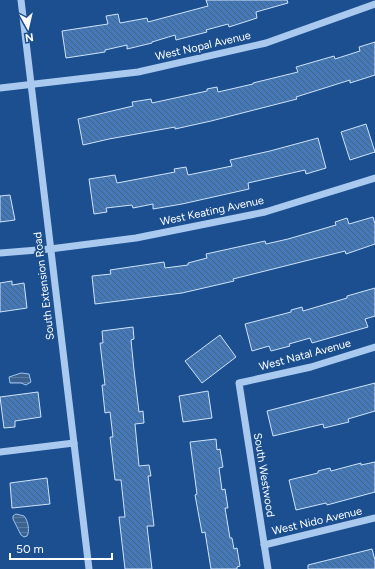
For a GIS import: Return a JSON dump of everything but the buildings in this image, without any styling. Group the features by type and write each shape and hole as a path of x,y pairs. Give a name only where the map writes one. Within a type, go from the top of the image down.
{"street":[{"name":"South Extension Road","path":"21,0 89,569"},
{"name":"West Nopal Avenue","path":"0,88 138,72 266,43 375,4"},
{"name":"West Keating Avenue","path":"0,253 50,249 136,238 265,212 375,178"},
{"name":"West Natal Avenue","path":"239,383 311,367 375,347"},
{"name":"South Westwood","path":"239,383 268,569"},
{"path":"0,452 74,443"},
{"name":"West Nido Avenue","path":"264,545 375,518"}],"water":[{"path":"21,373 29,374 31,382 26,385 21,383 10,383 9,377"},
{"path":"16,514 24,516 27,520 27,536 24,537 21,535 13,519 13,516"}]}
